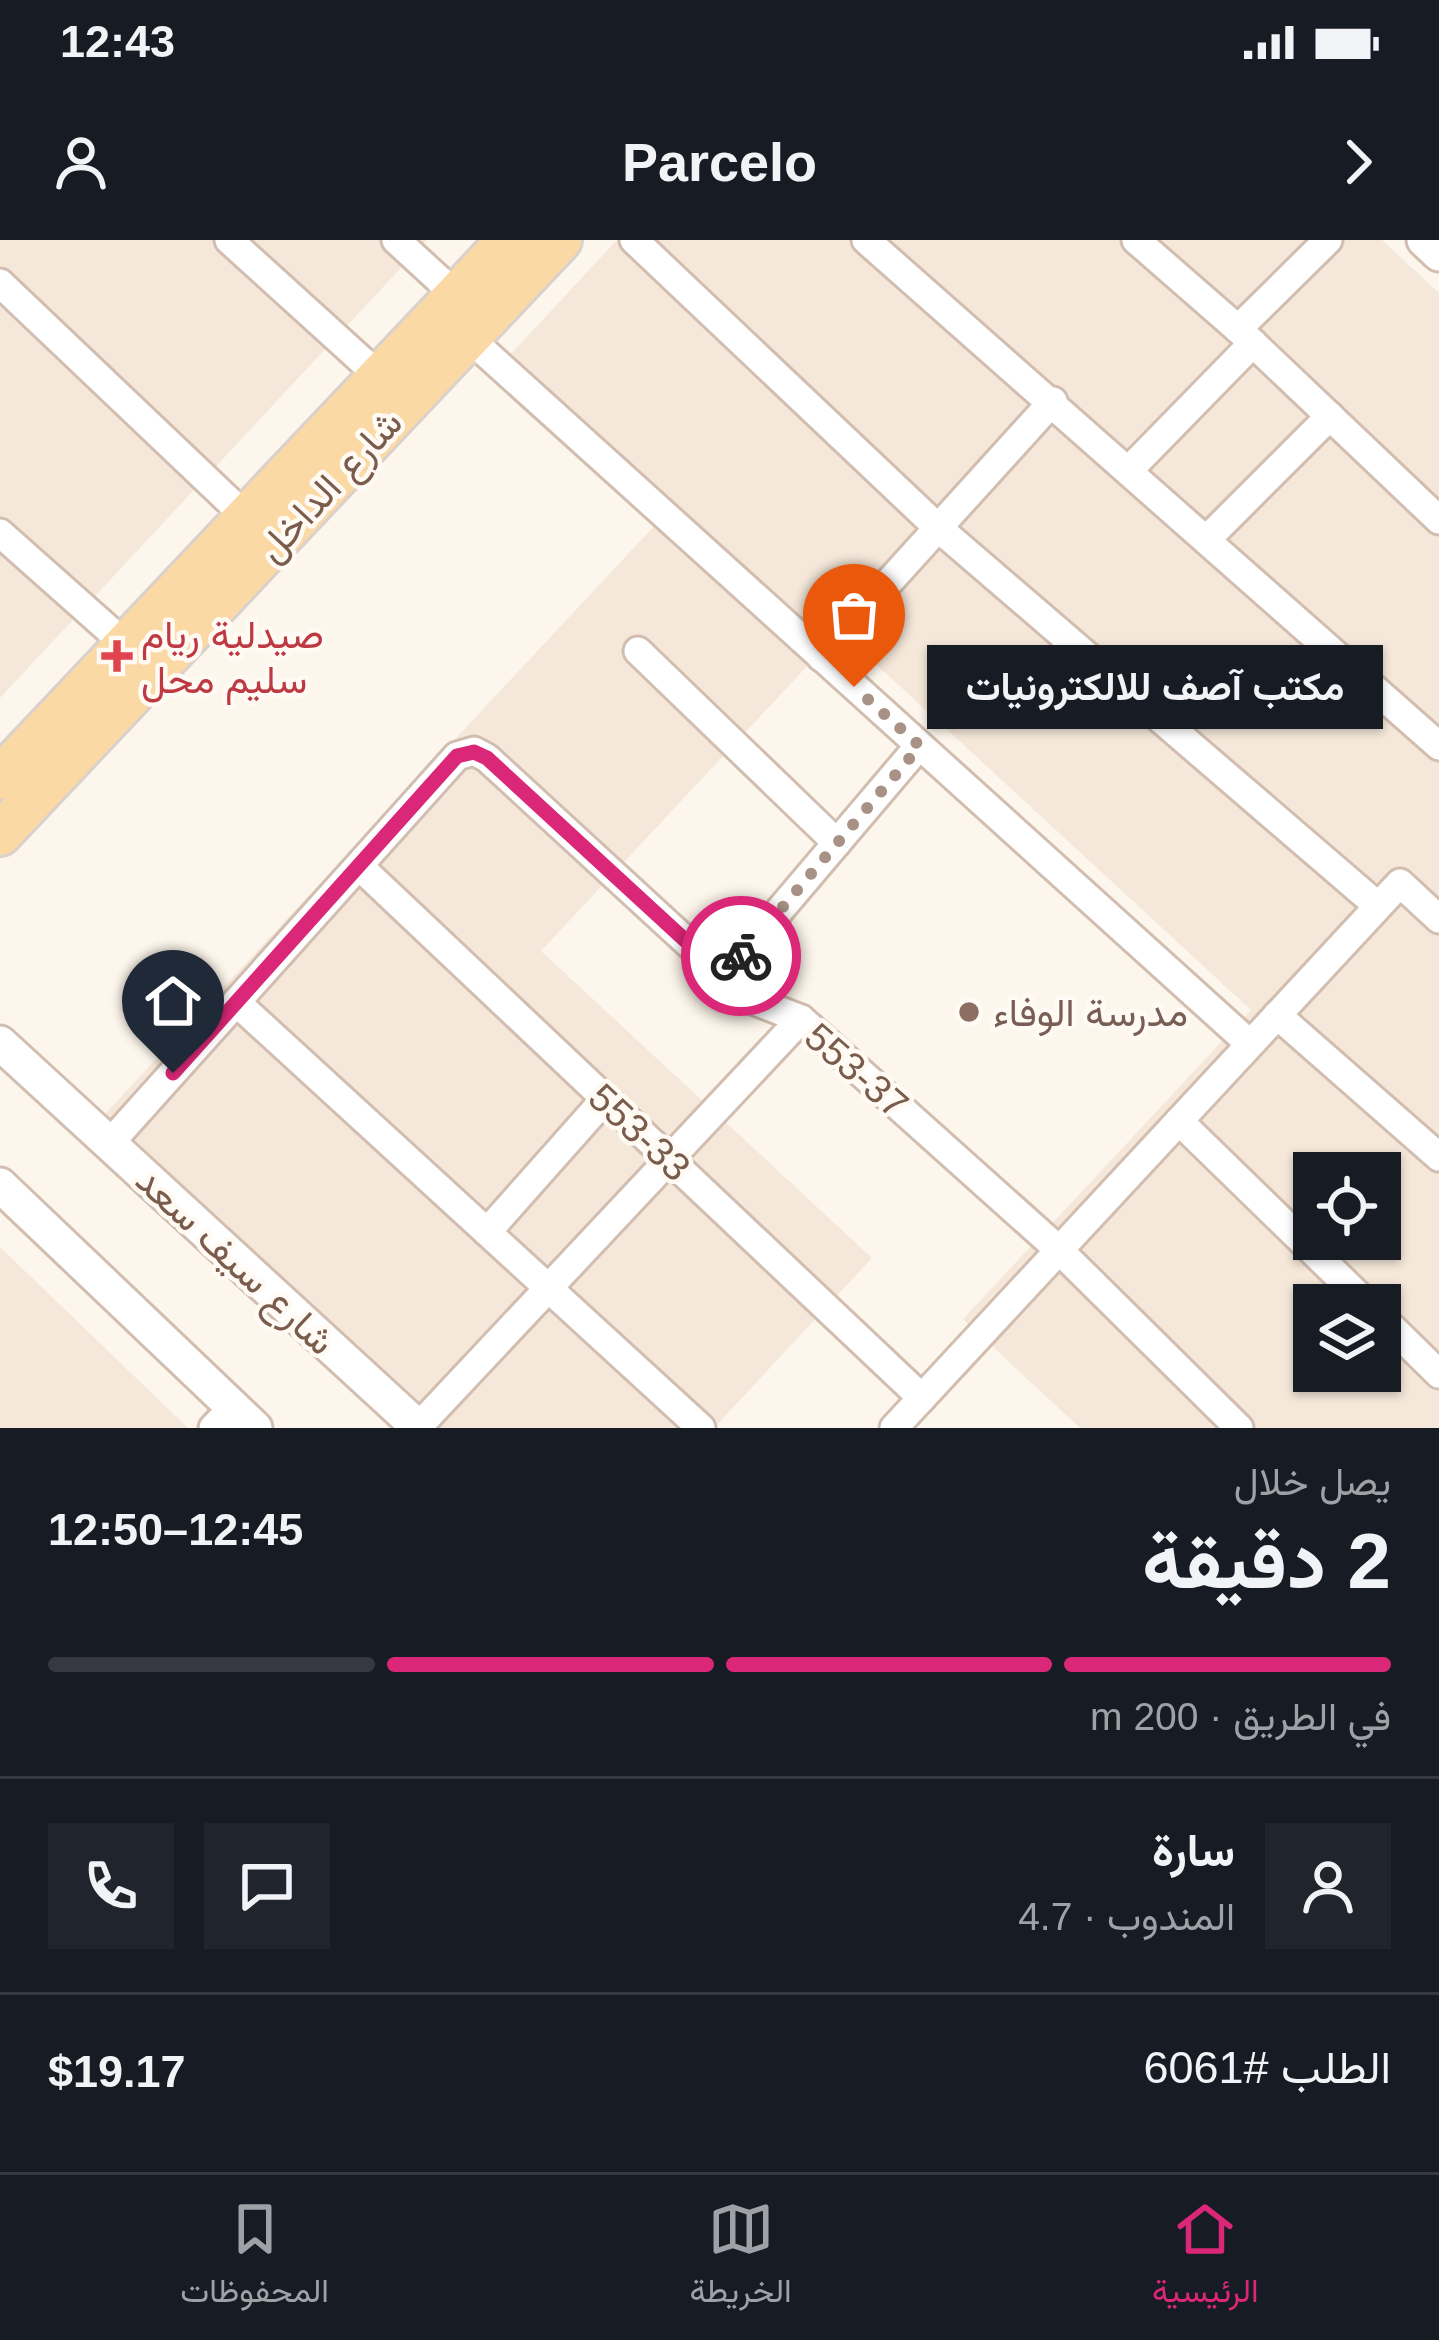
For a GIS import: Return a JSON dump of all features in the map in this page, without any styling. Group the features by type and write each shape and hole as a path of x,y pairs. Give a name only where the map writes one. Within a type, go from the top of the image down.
{"main road":[{"name":"شارع الداخل","path":"2,772 509,240"},
{"name":"شارع الداخل","path":"0,834 560,240"}],"street":[{"path":"229,240 380,377"},
{"path":"395,240 457,296"},
{"path":"634,240 936,526 1378,906"},
{"path":"866,240 1439,746"},
{"path":"1136,240 1439,520"},
{"path":"1129,470 1328,240"},
{"path":"1424,240 1439,254"},
{"path":"0,283 245,516"},
{"path":"468,338 1250,1044"},
{"path":"820,657 1053,401"},
{"path":"1207,539 1330,416"},
{"path":"0,533 125,644"},
{"path":"638,651 837,843"},
{"path":"724,976 920,746"},
{"name":"553-37","path":"358,866 457,756 474,752 487,758 724,976 755,1001 801,1018 1059,1250 1239,1428"},
{"path":"110,1144 358,866"},
{"name":"553-33","path":"358,866 922,1399"},
{"path":"894,1428 1400,883 1439,919"},
{"path":"236,1002 701,1428"},
{"path":"1277,1015 1439,1157"},
{"path":"418,1428 801,1018"},
{"name":"شارع سيف سعد","path":"0,1043 418,1428"},
{"path":"487,1232 605,1099"},
{"path":"1179,1121 1346,1284"},
{"path":"0,1185 234,1421"},
{"path":"1401,1337 1439,1374"}],"shaded area":[{"path":"0,240 427,240 0,698"},
{"path":"617,240 1382,240 1439,293 1439,1428 1080,1428 963,1319 1251,1010 840,631 541,951 872,1258 714,1428 410,1428 89,1131 670,509 507,358"},
{"path":"0,1247 188,1428 0,1428"}],"way so far":[{"path":"741,956 920,746 854,687"}],"place":[{"name":"صيدلية ريام سليم محل","path":"117,656"},
{"name":"مكتب آصف للالكترونيات","path":"854,687"},
{"name":"مدرسة الوفاء","path":"969,1012"}],"route":[{"path":"173,1073 457,756 474,752 487,758 724,976 741,956"}]}
